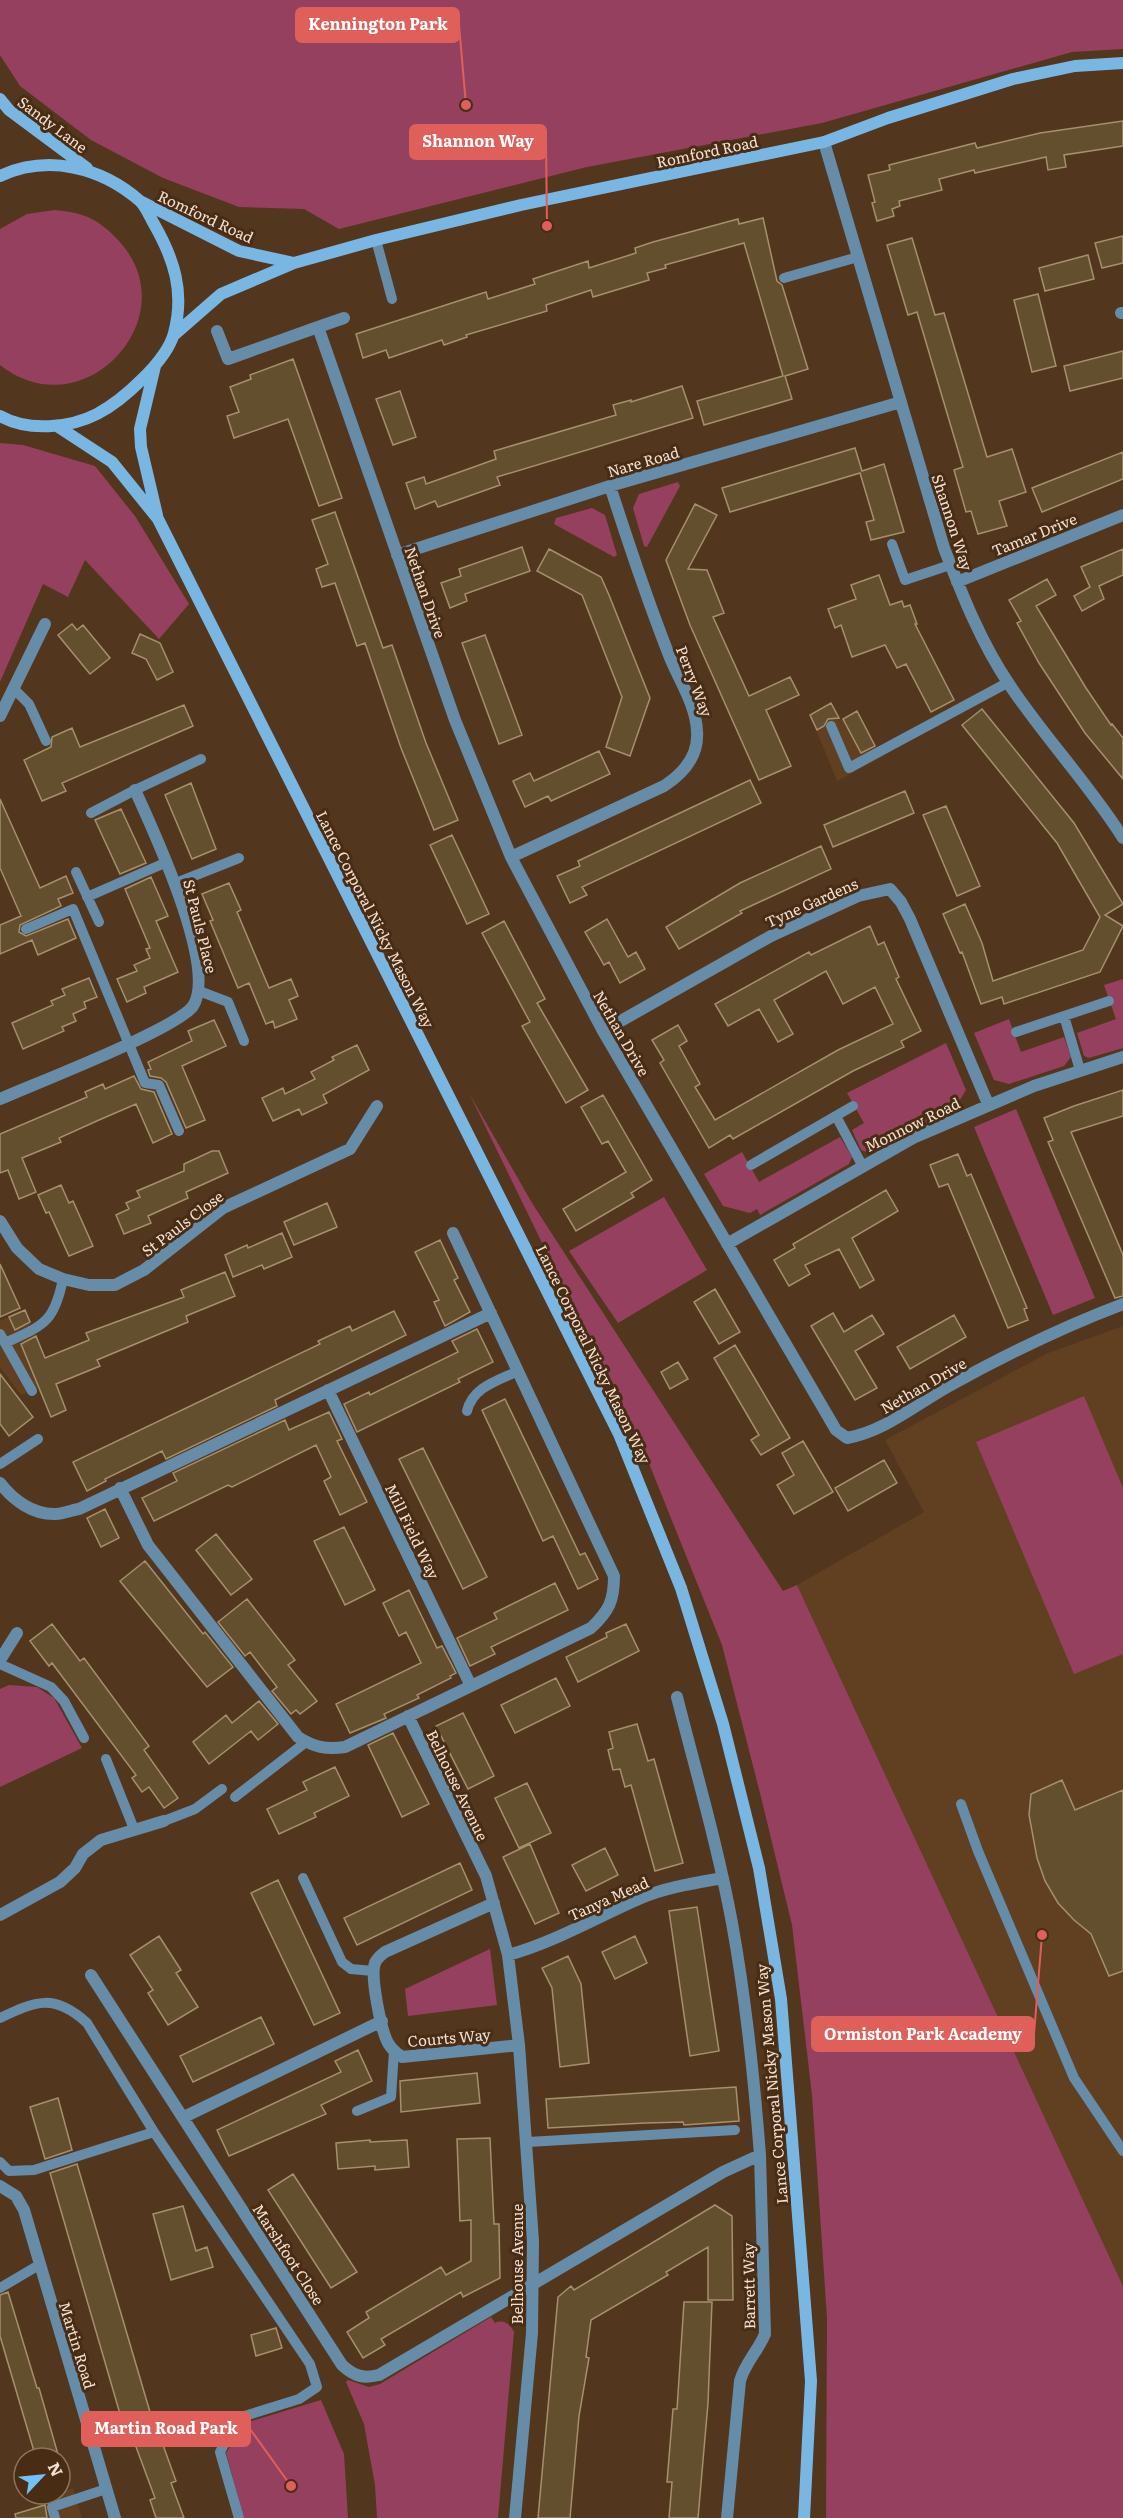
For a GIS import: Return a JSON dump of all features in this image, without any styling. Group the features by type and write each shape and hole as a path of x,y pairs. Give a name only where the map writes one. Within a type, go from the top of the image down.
{"main road":[{"name":"Romford Road","path":"174,335 221,294 294,263 376,240 522,205 824,142 888,118 1013,79 1075,66 1123,63"},
{"name":"Sandy Lane","path":"0,99 9,110 91,171"},
{"path":"0,176 37,166 66,165 91,171"},
{"name":"Romford Road","path":"91,171 111,180 142,202 239,251 294,263"},
{"path":"2,420 57,426 87,420 115,404 156,365 174,335 178,304 176,273 170,251 142,202"},
{"name":"Lance Corporal Nicky Mason Way","path":"156,365 140,429 158,519"},
{"name":"Lance Corporal Nicky Mason Way","path":"57,426 112,462 158,519 619,1434 684,1599 723,1724 759,1868 781,1999 811,2381 804,2518"}],"street":[{"name":"Shannon Way","path":"824,142 957,582 984,642 1007,682 1041,730 1083,780 1123,838"},
{"path":"217,331 228,359 344,318"},
{"name":"Nethan Drive","path":"318,327 454,720 511,857 603,1031 836,1430 847,1438 877,1429 1000,1359 1123,1304"},
{"name":"Nare Road","path":"397,555 610,486 901,402"},
{"name":"Perry Way","path":"511,857 664,786 681,774 693,756 698,732 693,710 668,654 639,578 610,486"},
{"name":"Tamar Drive","path":"957,582 1123,515"},
{"path":"0,716 45,624"},
{"name":"St Pauls Place","path":"0,1099 179,1018 192,1007 199,992 199,968 176,883 135,789"},
{"name":"Tyne Gardens","path":"603,1031 771,936 858,896 890,890 901,902 910,918 988,1104"},
{"name":"Monnow Road","path":"727,1244 913,1138 988,1104 1080,1070 1123,1057"},
{"name":"St Pauls Close","path":"0,1221 17,1248 39,1269 63,1279 89,1285 115,1286 144,1270 224,1208 350,1149 377,1106"},
{"path":"120,1488 148,1545 298,1737 316,1747 329,1749 345,1747 591,1628 606,1614 614,1595 614,1576 453,1233"},
{"path":"0,1483 9,1494 27,1508 55,1515 79,1509 491,1314"},
{"name":"Mill Field Way","path":"328,1390 471,1686"},
{"path":"0,1662 5,1642 17,1633"},
{"name":"Barrett Way","path":"677,1697 723,1878 746,2019 760,2155 765,2334 744,2368 740,2381 727,2518"},
{"name":"Belhouse Avenue","path":"408,1716 486,1876 508,1955 528,2142 533,2241 532,2333 515,2518"},
{"path":"0,1915 60,1882 75,1868 90,1847 113,1834 164,1821"},
{"name":"Tanya Mead","path":"508,1955 540,1946 658,1892 723,1878"},
{"path":"373,1971 376,1960 385,1952 494,1903"},
{"name":"Courts Way","path":"373,1971 387,2041 394,2052 402,2057 519,2045"},
{"name":"Marshfoot Close","path":"91,1975 342,2365 351,2373 362,2377 380,2375 533,2284"},
{"path":"183,2117 382,2020"},
{"path":"533,2284 723,2172 760,2155"},
{"name":"Martin Road","path":"2,2187 16,2196 24,2210 115,2518"}],"lane":[{"path":"376,240 392,299"},
{"path":"784,278 858,257"},
{"path":"892,544 905,580 950,565"},
{"path":"831,726 849,768 1007,682"},
{"path":"14,689 29,704 46,741"},
{"path":"91,813 135,789 201,759"},
{"path":"176,883 239,858"},
{"path":"87,897 167,862"},
{"path":"76,872 99,922"},
{"path":"26,929 73,909 145,1083 159,1085 179,1131"},
{"path":"199,992 228,1002 244,1041"},
{"path":"1016,1032 1109,1001"},
{"path":"1064,1016 1080,1070"},
{"path":"751,1166 853,1106"},
{"path":"836,1116 862,1166"},
{"path":"32,1391 3,1338 39,1328 50,1317 58,1302 63,1279"},
{"path":"467,1411 477,1392 518,1371"},
{"path":"0,1464 38,1439"},
{"path":"0,1662 51,1687 64,1701 84,1738"},
{"path":"235,1797 306,1742"},
{"path":"106,1758 134,1829"},
{"path":"164,1821 195,1809 222,1789"},
{"path":"961,1804 978,1851 1074,2078 1123,2151"},
{"path":"303,1878 342,1962 351,1968 373,1971"},
{"path":"0,2018 32,2003 48,2002 73,2010 87,2023 154,2132 310,2364 317,2387 298,2399 238,2418 220,2452 239,2518"},
{"path":"357,2111 391,2097 394,2052"},
{"path":"528,2142 735,2130"},
{"path":"0,2162 9,2171 34,2170 154,2132"},
{"path":"2,2187 9,2171"},
{"path":"0,2288 39,2265"},
{"path":"55,2518 52,2507 106,2489"}],"shaded area":[{"path":"0,0 1123,0 1123,49 1072,52 822,123 587,167 339,229 304,209 239,207 163,178 91,140 20,86 0,55"},
{"path":"55,210 75,213 92,219 119,241 137,271 142,302 134,331 117,356 93,375 63,384 32,382 0,365 0,229 27,214"},
{"path":"0,443 23,445 95,466 135,516 189,604 159,639 85,560 68,597 43,584 0,682"},
{"path":"678,482 680,486 647,547 644,546 633,508 639,494"},
{"path":"592,508 605,515 617,555 614,557 554,524 556,518"},
{"path":"832,703 841,720 857,711 882,757 837,781 810,715"},
{"path":"1123,979 1123,1048 1089,1058 1084,1056 1077,1033 1116,1019 1104,985"},
{"path":"1009,1019 1021,1052 1064,1037 1071,1057 1064,1066 1009,1084 994,1080 974,1033"},
{"path":"946,1043 966,1090 955,1108 869,1153 861,1150 852,1130 864,1123 847,1093"},
{"path":"469,1093 532,1203 783,1591 797,1585 1123,2286 1123,2518 826,2518 827,2318 812,2095 792,1925 761,1797 722,1645 646,1456"},
{"path":"1016,1109 1095,1298 1053,1315 974,1127"},
{"path":"840,1137 852,1157 849,1164 760,1215 757,1209 750,1213 723,1206 704,1174 742,1152 759,1182"},
{"path":"664,1197 707,1270 618,1323 569,1251"},
{"path":"25,1310 55,1382 21,1395 0,1367 0,1321"},
{"path":"1123,1326 1123,2286 797,1585 924,1512 885,1440 1048,1353"},
{"path":"1084,1396 1123,1488 1123,1654 1074,1674 976,1442"},
{"path":"9,1685 37,1687 54,1698 82,1748 0,1787 0,1689"},
{"path":"490,1949 497,2005 408,2016 405,1989"},
{"path":"491,2317 495,2323 506,2323 514,2332 498,2518 377,2518 375,2485 364,2424 346,2382 348,2380 369,2387 380,2384"},
{"path":"321,2400 344,2454 348,2518 244,2518 226,2453 245,2423"},
{"path":"72,2488 82,2518 27,2518 25,2511 35,2506 72,2506"}],"building":[{"path":"1123,121 1123,146 1064,155 1066,167 1048,170 1046,157 939,179 942,190 899,201 900,206 892,209 894,216 877,221 868,175 890,170 889,165 975,143 977,148 1040,133"},
{"path":"763,218 777,281 782,285 808,369 785,376 792,399 704,425 697,401 783,376 744,243 665,265 666,268 647,273 649,280 593,297 591,290 546,305 547,311 466,335 467,337 444,345 442,340 389,358 386,350 363,358 356,334 486,292 488,299 535,284 533,279 588,261 589,268 636,253 635,248 653,242 738,219 739,224"},
{"path":"1123,236 1123,263 1102,268 1095,243"},
{"path":"912,238 935,315 944,313 987,457 1012,449 1026,492 999,501 1007,526 978,534 971,511 966,512 954,470 963,467 917,312 908,315 887,245"},
{"path":"1088,255 1094,279 1045,291 1039,268"},
{"path":"1038,294 1056,366 1032,372 1014,300"},
{"path":"1123,351 1123,378 1070,391 1064,366"},
{"path":"293,359 342,498 319,506 288,419 234,438 227,416 239,412 230,387 251,379 250,375"},
{"path":"682,386 693,418 497,477 500,485 438,507 435,501 415,509 406,483 424,477 426,484 496,459 494,451 616,415 613,405 631,400 631,402"},
{"path":"400,391 416,437 393,445 376,399"},
{"path":"855,448 862,471 884,464 904,532 871,540 866,522 874,520 860,473 730,512 722,488"},
{"path":"1123,452 1123,479 1042,512 1032,488"},
{"path":"695,504 717,515 688,569 707,570 724,613 713,617 749,696 790,677 799,695 766,710 791,766 759,780 690,625 666,560"},
{"path":"335,512 383,648 392,645 426,743 458,820 434,830 401,748 365,643 357,646 335,583 322,587 316,569 328,564 312,520"},
{"path":"522,547 530,571 465,594 467,601 450,608 441,583 461,576 459,569"},
{"path":"549,549 601,577 650,698 630,756 606,747 622,697 582,595 537,571"},
{"path":"1123,549 1123,575 1099,586 1104,599 1082,611 1074,596 1090,587 1081,567"},
{"path":"879,575 890,605 902,601 904,607 910,605 917,624 915,624 954,700 931,712 906,664 897,668 885,645 852,657 841,625 835,628 828,609 856,599 851,585"},
{"path":"1047,579 1056,595 1036,606 1086,688 1111,725 1123,738 1123,779 1085,733 1039,663 1017,623 1021,621 1009,600"},
{"path":"72,624 77,630 83,625 110,658 90,674 58,635"},
{"path":"140,634 160,643 173,672 157,680 146,659 132,653"},
{"path":"485,635 522,735 499,744 462,643"},
{"path":"831,703 839,718 828,719 824,726 817,730 810,715"},
{"path":"184,705 193,726 62,783 66,791 42,801 24,760 51,747 52,737 72,728 80,747"},
{"path":"982,709 1074,823 1123,904 1105,915 1123,926 1100,972 1004,1004 1002,997 981,1004 962,952 960,953 943,914 965,904 982,943 993,981 1083,950 1100,917 1057,843 962,725"},
{"path":"857,711 875,746 861,753 843,719"},
{"path":"599,751 610,774 551,801 548,796 525,807 513,781 530,773 534,781"},
{"path":"750,780 761,803 582,887 587,895 570,903 557,876 580,866 578,861"},
{"path":"191,783 216,849 192,859 165,795"},
{"path":"905,791 914,813 833,847 824,825"},
{"path":"0,799 40,888 66,876 73,893 58,899 61,906 20,925 19,932 26,936 68,919 76,938 38,955 32,940 0,954 0,925 21,916 0,868"},
{"path":"946,806 980,886 957,896 923,815"},
{"path":"121,809 146,863 120,874 95,820"},
{"path":"452,835 489,914 467,924 430,845"},
{"path":"821,846 831,869 740,911 742,913 679,949 666,927 740,883"},
{"path":"151,877 168,916 156,921 178,972 144,987 146,993 127,1002 117,979 137,971 134,965 150,958 146,949 150,948 125,889"},
{"path":"229,883 241,910 237,912 269,988 291,979 298,996 289,1000 297,1019 275,1028 273,1021 266,1024 249,983 238,988 210,921 213,920 202,894"},
{"path":"607,919 628,957 636,952 645,969 620,983 609,962 604,965 585,932"},
{"path":"504,921 545,999 537,1003 588,1090 566,1103 522,1026 530,1022 482,933"},
{"path":"870,926 878,945 884,942 899,977 896,979 921,1031 901,1041 904,1047 853,1071 733,1139 730,1135 709,1148 660,1063 664,1060 652,1040 678,1025 687,1041 679,1046 700,1084 695,1087 715,1120 838,1050 893,1024 875,987 843,1004 826,971 774,1000 793,1034 778,1042 759,1009 728,1026 715,1004 809,952 811,955"},
{"path":"89,978 97,997 84,1002 86,1008 73,1014 76,1021 62,1027 64,1031 23,1049 12,1023 53,1005 51,1001 65,995 62,989"},
{"path":"214,1020 226,1046 182,1066 205,1120 186,1128 166,1082 161,1078 150,1076 148,1070 151,1069 148,1062 192,1041 188,1031"},
{"path":"357,1045 369,1070 323,1095 327,1103 302,1115 299,1109 273,1121 262,1098 283,1088 285,1094 315,1079 311,1072 334,1060 332,1057"},
{"path":"134,1076 141,1089 154,1092 172,1134 153,1143 136,1104 59,1138 61,1142 22,1158 36,1192 19,1199 8,1170 0,1173 0,1134 87,1097 85,1092 103,1084 105,1089"},
{"path":"1123,1090 1123,1116 1071,1132 1123,1255 1123,1296 1115,1298 1048,1142 1053,1140 1044,1118"},
{"path":"603,1095 652,1180 631,1193 634,1197 576,1231 563,1209 626,1172 608,1141 602,1144 581,1107"},
{"path":"212,1151 219,1151 228,1173 186,1192 188,1198 148,1216 151,1223 124,1234 116,1215 129,1209 126,1203 140,1197 137,1191 184,1171 184,1164"},
{"path":"958,1154 967,1176 971,1174 1027,1308 1024,1309 1028,1320 1008,1328 948,1184 939,1187 930,1165"},
{"path":"61,1185 69,1203 73,1201 93,1246 69,1256 49,1212 46,1213 38,1195"},
{"path":"886,1190 898,1211 852,1238 874,1280 860,1288 839,1249 805,1265 810,1274 789,1286 774,1260 795,1248 793,1244"},
{"path":"327,1203 337,1227 294,1245 284,1222"},
{"path":"282,1233 292,1257 264,1269 262,1265 233,1277 225,1255"},
{"path":"440,1240 458,1278 454,1280 470,1312 445,1326 434,1302 439,1300 415,1252"},
{"path":"0,1264 20,1308 0,1317"},
{"path":"225,1272 235,1296 186,1316 188,1322 97,1360 100,1366 56,1384 66,1410 51,1417 21,1344 36,1336 45,1358 89,1340 86,1333 184,1297 181,1290"},
{"path":"715,1289 740,1332 719,1344 694,1302"},
{"path":"25,1310 30,1322 15,1330 9,1317"},
{"path":"394,1311 406,1335 275,1400 277,1406 166,1459 162,1451 105,1479 106,1481 87,1491 73,1462 320,1344 318,1341 350,1326 352,1331"},
{"path":"833,1313 844,1332 872,1315 884,1334 855,1351 877,1388 855,1400 811,1326"},
{"path":"954,1315 966,1337 910,1369 897,1347"},
{"path":"477,1329 493,1362 458,1379 460,1382 357,1432 344,1404 369,1392 370,1395 458,1352 452,1341"},
{"path":"735,1345 790,1438 761,1455 751,1440 759,1435 714,1358"},
{"path":"678,1362 688,1379 670,1389 661,1372"},
{"path":"0,1374 33,1417 9,1436 0,1424"},
{"path":"505,1399 580,1555 585,1553 598,1579 578,1589 553,1536 543,1541 482,1410"},
{"path":"329,1412 342,1439 337,1441 367,1502 340,1515 324,1481 331,1477 316,1445 232,1487 228,1485 154,1521 142,1498 177,1481 173,1473 285,1420 289,1430"},
{"path":"803,1441 833,1492 794,1514 777,1485 794,1475 782,1453"},
{"path":"423,1448 487,1577 463,1589 399,1459"},
{"path":"884,1460 897,1483 848,1511 835,1488"},
{"path":"105,1509 119,1538 101,1547 87,1518"},
{"path":"344,1527 375,1590 345,1605 314,1541"},
{"path":"216,1534 252,1579 231,1595 196,1550"},
{"path":"145,1561 203,1634 205,1632 233,1667 207,1687 120,1581"},
{"path":"555,1583 568,1610 491,1647 495,1654 470,1666 457,1638 497,1619 494,1613"},
{"path":"409,1590 437,1648 442,1646 456,1673 450,1676 451,1678 417,1695 419,1698 384,1714 386,1718 350,1733 336,1704 421,1663 406,1632 399,1636 383,1603"},
{"path":"247,1599 295,1660 288,1665 317,1701 300,1714 296,1710 291,1714 272,1691 277,1687 250,1652 245,1656 218,1622"},
{"path":"52,1624 80,1661 84,1658 149,1746 144,1750 178,1798 164,1808 149,1787 142,1792 132,1778 136,1775 52,1663 49,1666 30,1641"},
{"path":"626,1624 639,1651 578,1682 566,1657 607,1637 606,1633"},
{"path":"556,1678 570,1706 515,1733 501,1705"},
{"path":"259,1701 278,1724 258,1740 251,1731 209,1764 193,1742 226,1715 232,1723"},
{"path":"463,1713 494,1776 468,1789 436,1726"},
{"path":"637,1724 648,1761 654,1759 683,1863 655,1871 631,1785 625,1787 620,1769 613,1770 608,1750 613,1748 609,1732"},
{"path":"393,1733 429,1804 402,1817 368,1745"},
{"path":"335,1767 349,1796 314,1813 316,1817 279,1834 267,1809 307,1790 303,1782"},
{"path":"1062,1780 1075,1810 1123,1790 1123,1971 1109,1976 1091,1934 1058,1903 1045,1881 1037,1858 1029,1815 1031,1794"},
{"path":"527,1783 551,1833 519,1848 495,1798"},
{"path":"530,1844 559,1913 535,1924 503,1857"},
{"path":"605,1848 618,1875 586,1891 572,1865"},
{"path":"460,1863 472,1890 357,1945 344,1918"},
{"path":"278,1880 340,2013 314,2025 251,1893"},
{"path":"697,1907 719,2051 690,2056 669,1911"},
{"path":"159,1936 181,1970 176,1973 198,2007 168,2025 148,1993 153,1990 130,1955"},
{"path":"635,1936 647,1963 615,1979 602,1952"},
{"path":"568,1956 581,1984 589,2063 560,2067 552,1988 542,1968"},
{"path":"261,2017 274,2044 193,2082 180,2056"},
{"path":"358,2050 372,2081 321,2105 326,2114 229,2156 217,2130 341,2072 335,2061"},
{"path":"477,2073 480,2103 401,2112 400,2081"},
{"path":"736,2087 739,2121 684,2125 683,2122 548,2128 546,2099"},
{"path":"58,2098 72,2150 45,2159 30,2107"},
{"path":"490,2138 494,2224 499,2224 500,2278 463,2297 461,2292 381,2339 385,2345 363,2358 347,2332 369,2318 366,2312 441,2267 446,2275 471,2261 471,2220 460,2221 457,2139"},
{"path":"370,2140 370,2142 407,2140 409,2167 375,2170 375,2166 338,2169 336,2143"},
{"path":"77,2164 160,2446 163,2445 176,2481 171,2483 184,2518 156,2518 150,2500 155,2498 132,2436 127,2438 50,2173"},
{"path":"293,2174 357,2272 331,2288 268,2190"},
{"path":"715,2205 732,2216 733,2300 708,2300 708,2247 666,2272 668,2275 591,2320 586,2357 589,2358 579,2416 570,2518 538,2518 558,2297 571,2286 574,2290"},
{"path":"183,2206 196,2251 207,2247 213,2267 171,2280 153,2214"},
{"path":"8,2292 56,2446 32,2446 0,2336 0,2295"},
{"path":"684,2302 712,2302 708,2403 698,2518 669,2518 672,2482 667,2482 673,2409 677,2409"},
{"path":"276,2328 282,2348 256,2356 251,2335"},
{"path":"45,2506 47,2518 16,2518 15,2514"}],"place":[{"name":"Kennington Park","path":"466,105"},
{"name":"Shannon Way","path":"547,226"},
{"name":"Ormiston Park Academy","path":"1042,1935"},
{"name":"Martin Road Park","path":"291,2486"}]}
